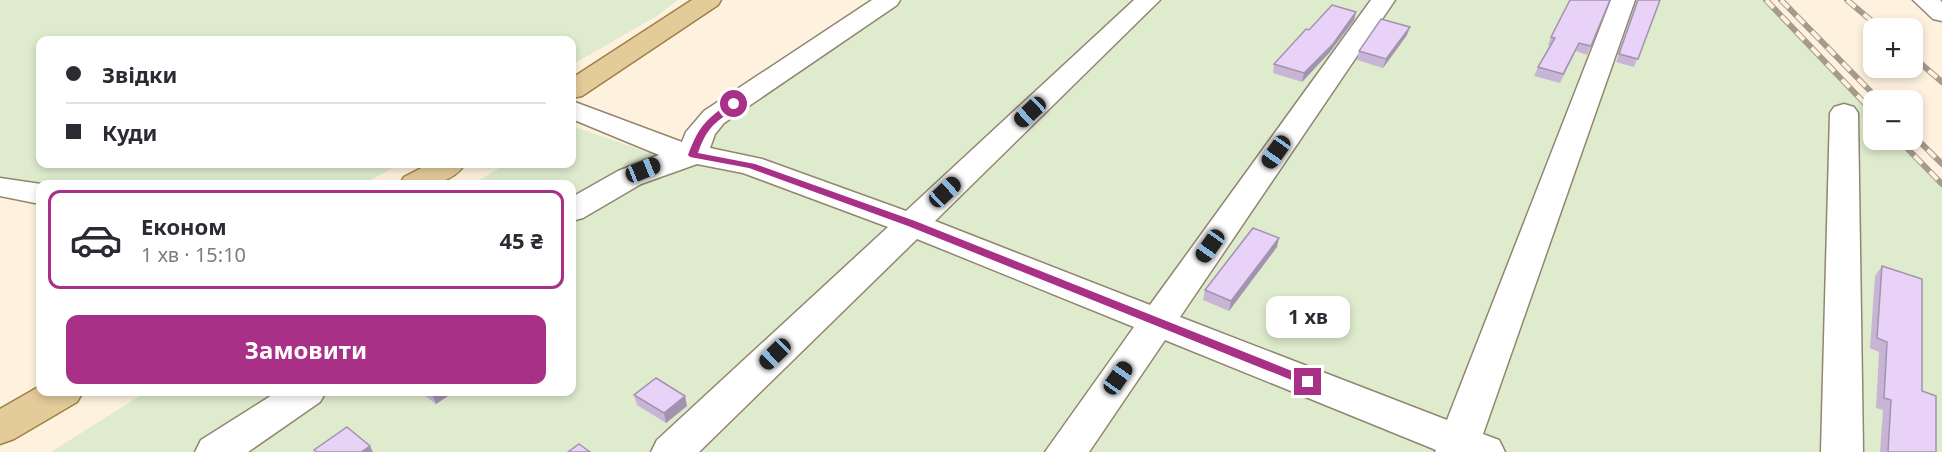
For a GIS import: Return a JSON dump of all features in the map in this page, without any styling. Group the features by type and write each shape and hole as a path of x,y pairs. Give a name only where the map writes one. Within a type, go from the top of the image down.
{"main road":[{"path":"576,87 709,0"},
{"path":"422,180 443,168"},
{"path":"0,428 56,396"}],"street":[{"path":"693,155 701,132 714,117 888,0"},
{"path":"672,452 1148,0"},
{"path":"1066,452 1383,0"},
{"path":"576,111 633,136 693,155 752,166 911,224 1466,449 1623,0"},
{"path":"1925,0 1942,14"},
{"path":"1842,452 1844,112"},
{"path":"576,209 629,176 693,155"},
{"path":"0,187 36,193"},
{"path":"216,452 300,396"}],"green space":[{"path":"0,0 678,0 657,16 576,63 576,36 36,36 36,168 393,168 370,180 36,180 36,184 0,180"},
{"path":"884,0 1766,0 1863,102 1863,150 1909,150 1942,184 1942,452 51,452 140,396 576,396 576,180 480,180 499,168 576,168 576,127 658,156"}],"building":[{"path":"1570,0 1610,0 1591,46 1579,43 1563,74 1538,67 1555,38 1551,37"},
{"path":"1638,0 1660,0 1638,59 1619,54"},
{"path":"1332,5 1356,12 1333,44 1304,73 1274,64 1306,29 1309,30"},
{"path":"1381,19 1410,27 1386,59 1359,51"},
{"path":"1253,228 1279,238 1231,301 1205,290"},
{"path":"1882,266 1922,279 1922,391 1936,396 1936,452 1888,452 1891,400 1884,398 1887,342 1877,338"},
{"path":"656,378 685,396 664,413 634,395"},
{"path":"347,427 370,446 361,452 317,452 314,450"},
{"path":"579,444 590,452 568,452"}],"railway":[{"path":"1766,0 1863,101"},
{"path":"1781,0 1869,90"},
{"path":"1847,0 1868,18"},
{"path":"1923,66 1942,82"},
{"path":"1923,145 1942,164"},
{"path":"1909,150 1942,184"}],"route":[{"path":"734,104 714,117 701,132 693,155 752,166 911,224 1308,382"}]}
